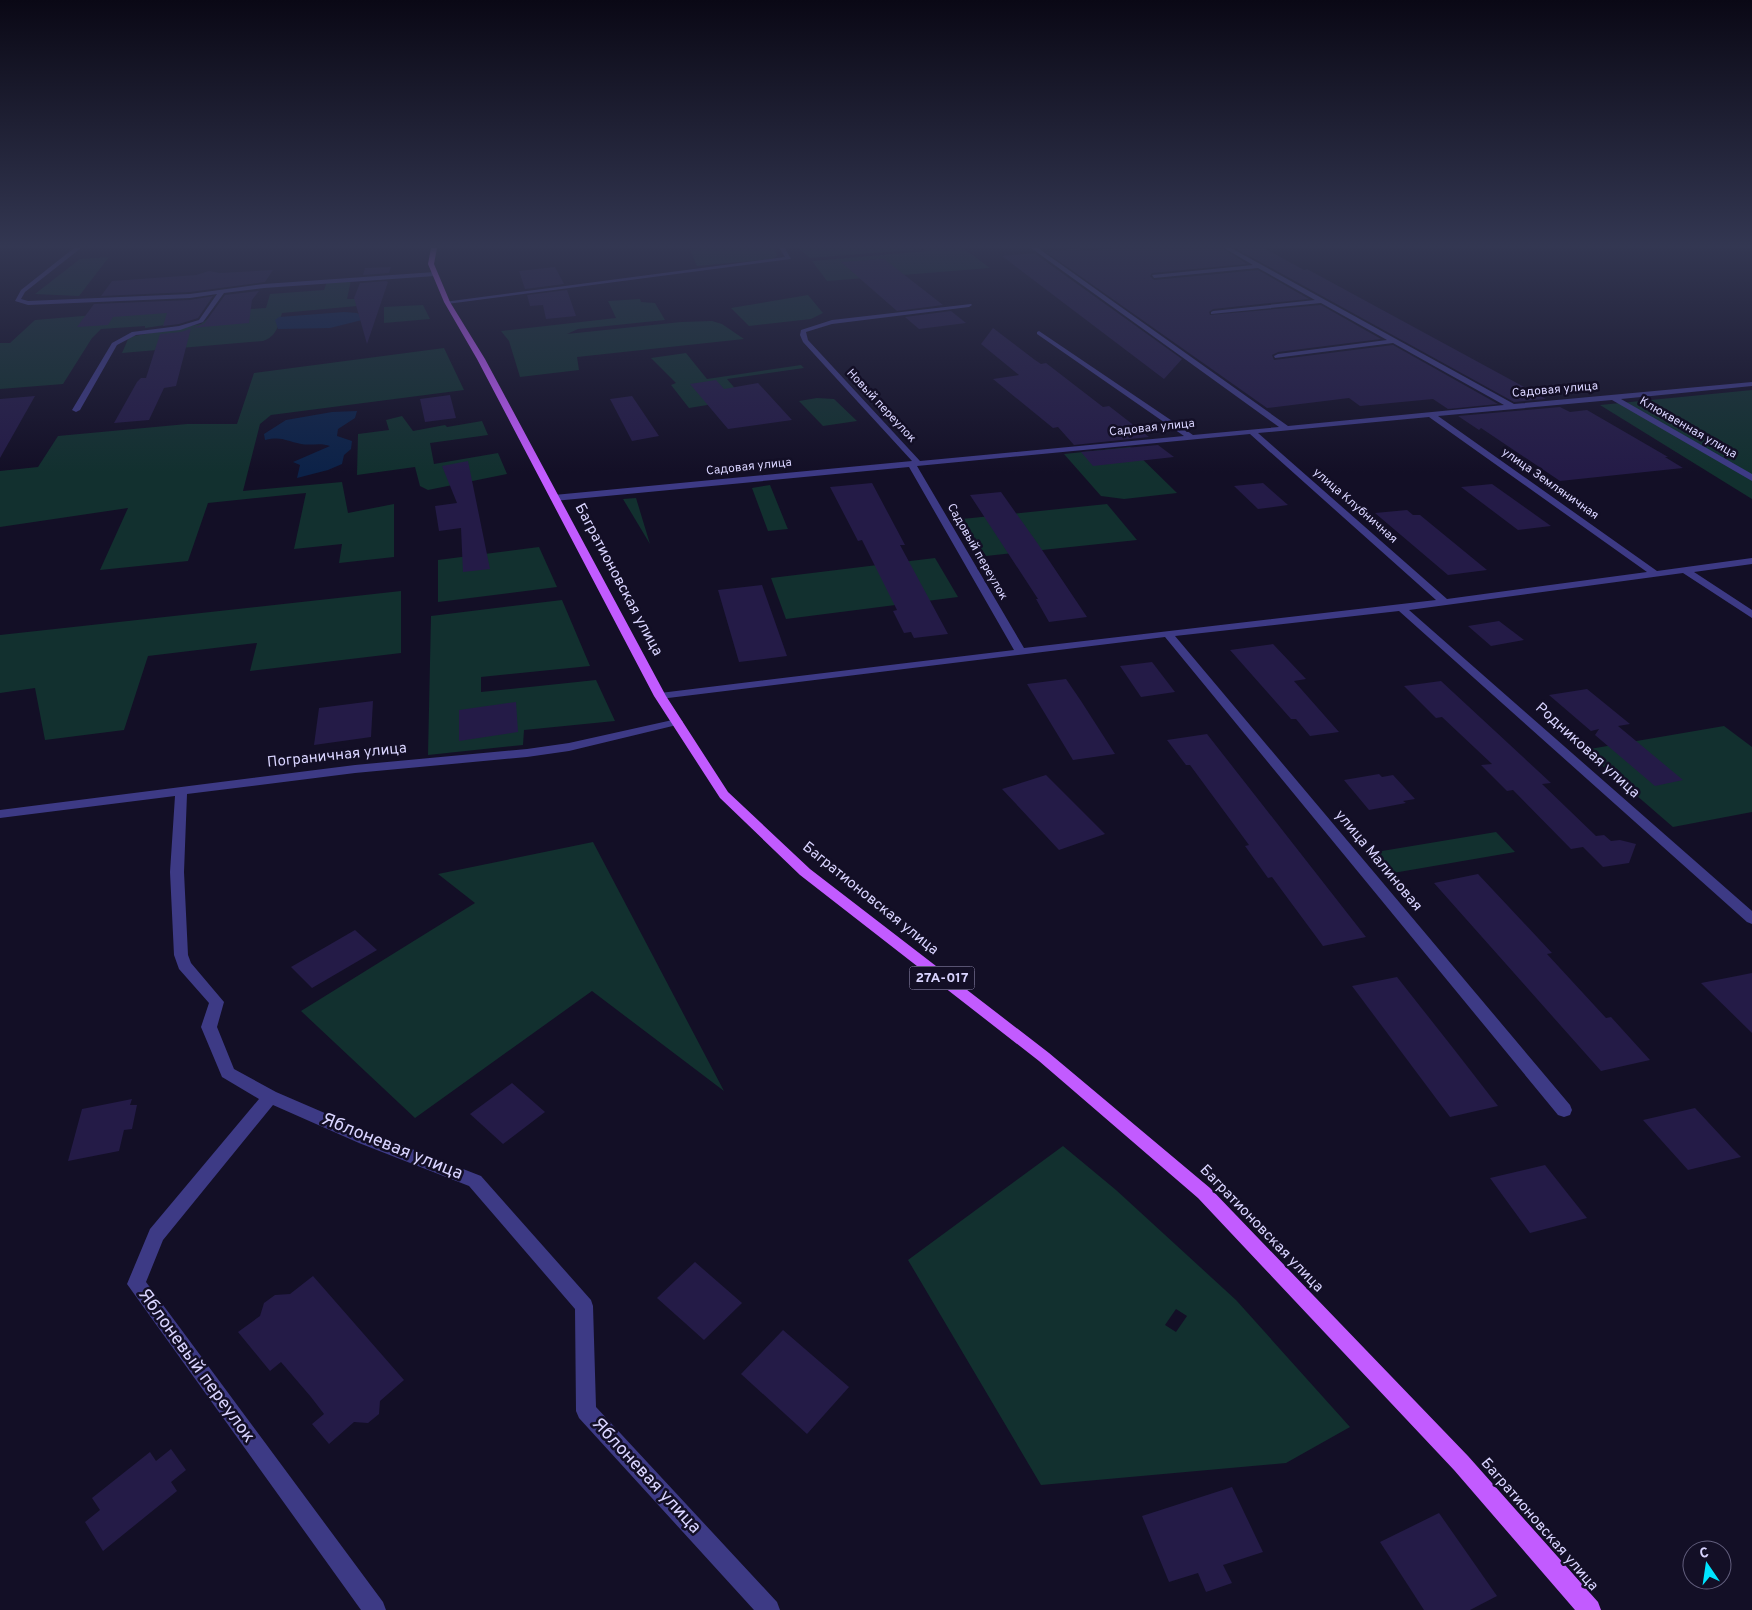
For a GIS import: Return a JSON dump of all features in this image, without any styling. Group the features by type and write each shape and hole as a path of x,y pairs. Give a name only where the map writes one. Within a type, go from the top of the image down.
{"main road":[{"name":"Багратионовская улица","path":"460,323 660,696 724,795 805,872 1044,1057 1204,1192 1462,1463 1590,1610"}],"street":[{"path":"76,410 114,344 134,333 180,328 195,323"},
{"name":"Новый переулок","path":"827,323 803,331 802,335 915,463"},
{"path":"1139,323 1286,428"},
{"path":"1361,323 1511,406"},
{"path":"1039,333 1191,437"},
{"path":"1278,356 1394,342"},
{"name":"Садовая улица","path":"554,498 1752,384"},
{"name":"Клюквенная улица","path":"1613,397 1752,478"},
{"name":"улица Земляничная","path":"1430,414 1657,574"},
{"name":"улица Клубничная","path":"1250,431 1443,601"},
{"name":"Садовый переулок","path":"915,463 1022,652"},
{"path":"660,696 1168,634 1401,608 1752,561"},
{"path":"1686,571 1752,616"},
{"name":"Родниковая улица","path":"1401,608 1752,919"},
{"name":"улица Малиновая","path":"1168,634 1564,1110"},
{"name":"Пограничная улица","path":"0,814 355,769 527,753 569,747 677,722"},
{"name":"Яблоневая улица","path":"181,791 177,872 180,947 184,965 217,1002 209,1027 228,1073 270,1097 365,1138 476,1180 584,1306 586,1411 769,1610"},
{"name":"Яблоневый переулок","path":"270,1097 156,1235 136,1284 375,1610"}],"green space":[{"path":"32,323 178,323 145,328 145,326 101,329 92,338 63,384 0,389 0,343 10,343"},
{"path":"279,323 274,333 263,341 122,353 129,337 201,324"},
{"path":"571,323 635,323 578,329 567,334 670,323 719,323 744,339 577,357 579,370 520,377 509,341 501,331"},
{"path":"746,323 774,323 749,326"},
{"path":"444,348 464,390 271,415 260,424 243,491 342,482 348,513 394,504 394,557 339,563 342,544 294,549 306,493 208,503 188,561 100,570 128,508 0,527 0,471 38,467 58,436 187,424 237,424 254,373"},
{"path":"686,353 707,379 801,365 804,368 727,379 744,399 689,408 671,385 676,383 651,358"},
{"path":"1752,390 1752,499 1600,405"},
{"path":"817,398 834,399 857,421 823,426 799,401"},
{"path":"402,416 413,431 482,421 488,435 430,443 434,464 498,453 507,474 428,490 420,486 415,467 357,475 358,434 389,430 386,420"},
{"path":"1130,447 1177,493 1124,499 1101,496 1064,454"},
{"path":"770,485 788,529 768,531 752,488"},
{"path":"636,498 650,544 623,499"},
{"path":"1107,504 1137,540 986,556 962,519"},
{"path":"539,547 557,587 438,602 438,560"},
{"path":"935,558 958,597 786,619 771,578"},
{"path":"401,591 401,653 250,671 257,643 148,656 124,730 45,740 35,688 0,693 0,635"},
{"path":"562,600 590,666 481,677 481,692 596,680 615,721 524,730 523,745 428,755 431,616"},
{"path":"1724,726 1752,747 1752,812 1673,827 1584,750"},
{"path":"1496,832 1515,852 1393,873 1376,852"},
{"path":"593,842 724,1091 592,991 415,1118 301,1011 475,903 438,874"},
{"path":"1063,1146 1116,1190 1236,1300 1350,1427 1286,1463 1041,1485 908,1260","holes":["1176,1309 1187,1316 1176,1332 1165,1325"]}],"water":[{"path":"276,323 349,323 330,328 278,329"},
{"path":"357,411 355,418 338,429 337,436 352,441 351,449 344,455 342,464 328,470 297,478 300,465 293,462 330,446 323,444 308,445 280,439 265,440 264,434 286,420 332,412"}],"building":[{"path":"80,323 109,323 108,325 77,327"},
{"path":"164,323 182,323 179,324 163,326"},
{"path":"205,323 248,323 193,328"},
{"path":"361,323 374,323 367,344"},
{"path":"912,323 965,323 919,329"},
{"path":"1090,323 1132,323 1182,359 1164,379"},
{"path":"1147,323 1353,323 1381,339 1278,352 1272,355 1274,360 1393,345 1498,404 1448,409 1433,399 1360,406 1349,398 1267,408"},
{"path":"1371,323 1407,323 1546,399 1514,402"},
{"path":"993,328 1041,364 1046,363 1103,407 1109,406 1149,437 1074,445 1058,427 1053,428 993,379 1019,375 981,344"},
{"path":"191,329 176,386 164,388 149,420 114,423 137,382 141,378 146,378 160,334"},
{"path":"716,380 724,389 758,383 792,420 728,429 690,384"},
{"path":"450,395 456,418 425,422 420,399"},
{"path":"35,396 0,458 0,399"},
{"path":"632,396 659,436 632,441 610,399"},
{"path":"1560,407 1570,412 1587,410 1668,457 1665,457 1683,468 1560,481 1481,428 1479,430 1458,416"},
{"path":"1158,445 1174,457 1093,466 1081,452"},
{"path":"468,461 490,569 463,572 461,528 439,531 435,506 457,503 442,466"},
{"path":"872,483 905,545 900,545 948,634 914,638 911,632 904,633 893,611 897,610 862,540 858,541 830,487"},
{"path":"1263,483 1288,505 1258,509 1234,486"},
{"path":"1492,484 1551,526 1518,530 1461,487"},
{"path":"1001,492 1087,617 1049,622 1036,599 1038,599 970,495"},
{"path":"1407,510 1413,515 1420,515 1487,570 1448,575 1375,513"},
{"path":"762,585 787,656 739,662 718,590"},
{"path":"1499,621 1524,640 1491,646 1468,626"},
{"path":"1273,644 1306,679 1294,681 1339,732 1310,736 1296,719 1291,719 1230,650"},
{"path":"1152,662 1175,692 1141,697 1120,666"},
{"path":"1066,679 1115,754 1073,760 1027,684"},
{"path":"1441,681 1551,783 1542,784 1596,836 1604,835 1611,841 1620,840 1636,844 1629,863 1603,867 1583,847 1571,849 1513,790 1507,791 1481,765 1492,764 1442,717 1436,718 1404,686"},
{"path":"1587,689 1630,724 1618,726 1683,780 1655,786 1595,735 1599,729 1591,731 1549,695"},
{"path":"373,701 371,737 314,745 319,708"},
{"path":"516,702 518,732 459,741 459,710"},
{"path":"1207,734 1366,937 1323,946 1272,877 1268,878 1245,846 1249,845 1190,765 1186,765 1167,740"},
{"path":"1379,774 1382,777 1393,775 1415,799 1403,801 1406,803 1369,810 1344,780"},
{"path":"1046,775 1105,834 1059,850 1002,789"},
{"path":"1478,874 1552,953 1547,954 1606,1018 1611,1017 1650,1060 1601,1071 1434,883"},
{"path":"355,930 377,950 312,988 291,967"},
{"path":"1752,973 1752,1033 1701,983"},
{"path":"1397,977 1498,1106 1450,1117 1352,986"},
{"path":"512,1083 545,1112 503,1144 470,1114"},
{"path":"132,1099 130,1105 137,1105 132,1129 124,1130 119,1151 68,1161 82,1109"},
{"path":"1695,1108 1741,1157 1688,1170 1643,1120"},
{"path":"1545,1165 1587,1218 1530,1233 1490,1178"},
{"path":"695,1262 742,1303 704,1340 657,1298"},
{"path":"313,1276 404,1380 380,1401 379,1414 368,1423 354,1422 329,1444 312,1424 324,1414 311,1397 281,1362 270,1371 238,1332 260,1316 264,1303 275,1295 290,1294"},
{"path":"783,1330 849,1387 807,1434 741,1374"},
{"path":"171,1449 186,1470 171,1482 177,1491 103,1551 85,1522 100,1510 92,1498 150,1452 156,1461"},
{"path":"1232,1487 1263,1552 1223,1565 1232,1583 1206,1592 1198,1573 1169,1582 1142,1516"},
{"path":"1439,1513 1497,1596 1470,1610 1424,1610 1380,1542"}]}
